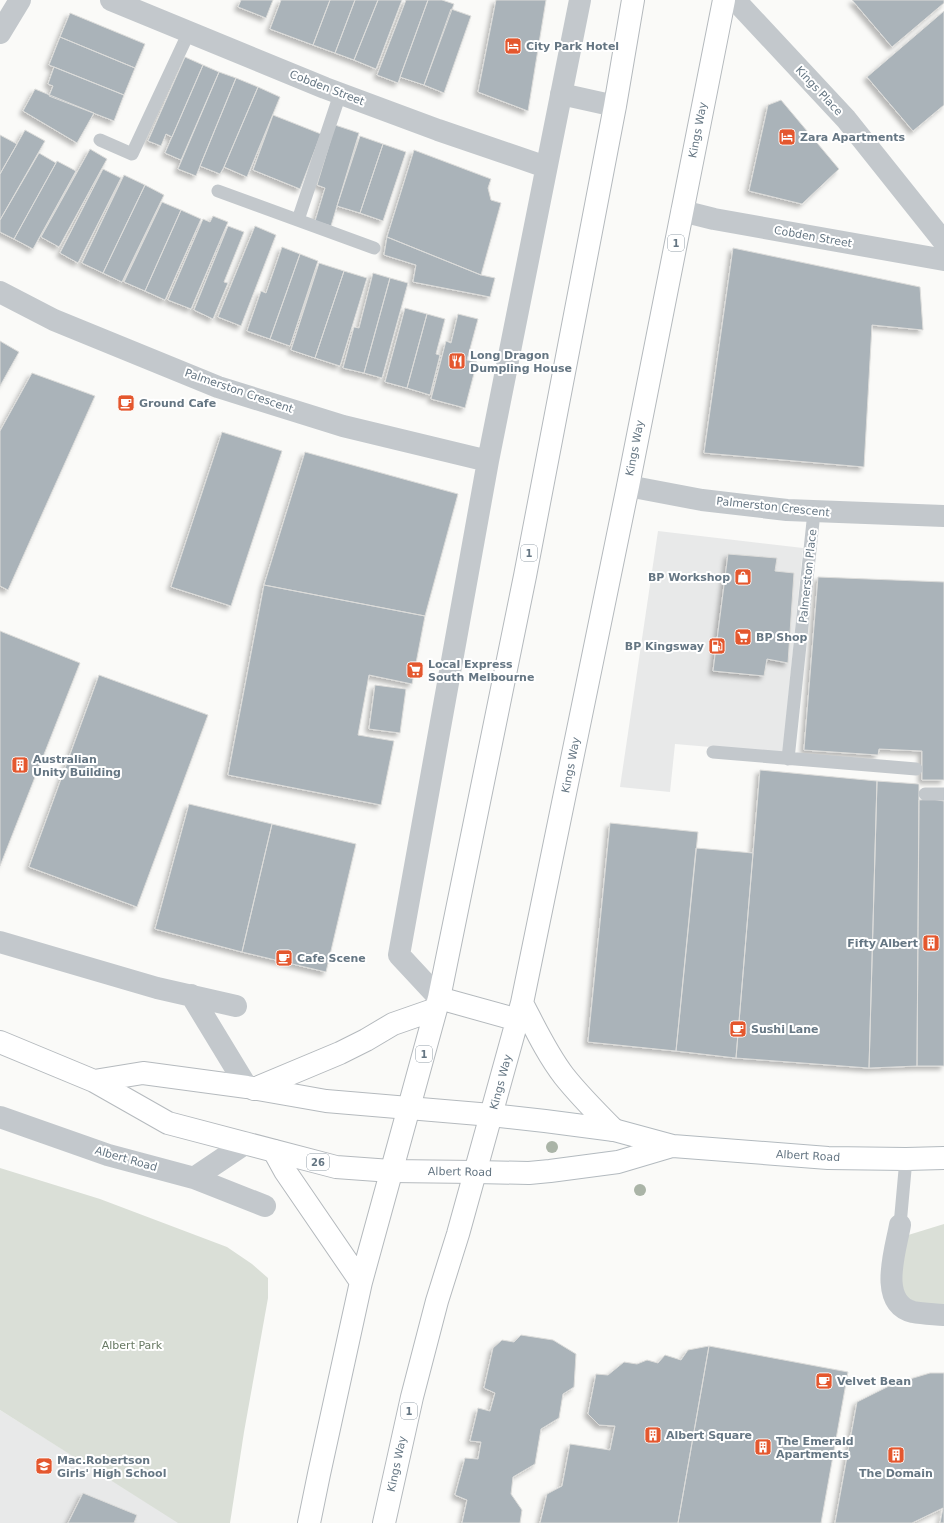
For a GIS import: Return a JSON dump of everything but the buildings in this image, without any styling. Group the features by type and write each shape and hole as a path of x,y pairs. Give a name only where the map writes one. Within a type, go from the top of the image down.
{"main road":[{"name":"1","path":"310,1523 320,1467 361,1282 438,1004 525,576 615,106 632,0"},
{"name":"Kings Way","path":"384,1523 412,1397 437,1300 520,1011 628,486 724,0"},
{"path":"251,1088 340,1053 393,1024 438,1004 520,1011 543,1043 563,1075 614,1130"},
{"name":"Albert Road","path":"0,1042 94,1080 168,1123 336,1167 391,1171 529,1173 618,1162 673,1146"},
{"name":"Albert Road","path":"94,1080 143,1073 251,1088 326,1101 491,1115 614,1130 673,1146 828,1158 944,1158"},
{"path":"274,1151 285,1171 361,1282"}],"street":[{"path":"0,33 20,0"},
{"name":"Cobden Street","path":"110,0 340,94 546,167"},
{"path":"438,1004 399,955 488,461 580,0"},
{"name":"Kings Place","path":"735,0 846,119 944,242"},
{"path":"561,94 615,106"},
{"name":"Cobden Street","path":"682,211 714,219 944,260"},
{"name":"Palmerston Crescent","path":"0,292 54,320 218,387 343,426 488,461"},
{"name":"Palmerston Crescent","path":"628,486 702,500 787,510 944,516"},
{"path":"0,942 143,984 236,1006"},
{"path":"191,995 251,1088"},
{"name":"Albert Road","path":"0,1117 108,1155 194,1178 264,1206"},
{"path":"194,1178 246,1143"},
{"path":"900,1225 892,1266 891,1280 894,1296 901,1306 912,1312 944,1315"}],"lane":[{"path":"100,140 132,154 188,32"},
{"path":"298,220 340,94"},
{"path":"218,191 374,248"},
{"name":"Palmerston Place","path":"788,759 814,512"},
{"path":"713,752 916,769"},
{"path":"925,794 944,794"},
{"path":"900,1225 906,1159"}],"shaded area":[{"name":"BP Kingsway","path":"658,531 803,548 783,753 675,744 670,792 620,787"},
{"name":"Mac.Robertson Girls' High School","path":"0,1410 178,1522 178,1523 0,1523"}],"green space":[{"name":"Albert Park","path":"0,1168 100,1199 227,1247 252,1264 268,1278 268,1298 244,1432 230,1523 178,1523 0,1410"},
{"path":"944,1224 944,1306 915,1303 907,1299 899,1280 905,1236"}],"place":[{"name":"City Park Hotel","path":"513,46"},
{"name":"Zara Apartments","path":"787,137"},
{"name":"Long Dragon Dumpling House","path":"457,361"},
{"name":"Ground Cafe","path":"126,403"},
{"name":"BP Workshop","path":"743,577"},
{"name":"BP Shop","path":"743,637"},
{"name":"BP Kingsway","path":"717,646"},
{"name":"Local Express South Melbourne","path":"415,670"},
{"name":"Australian Unity Building","path":"20,765"},
{"name":"Fifty Albert","path":"931,943"},
{"name":"Cafe Scene","path":"284,958"},
{"name":"Sushi Lane","path":"738,1029"},
{"name":"Velvet Bean","path":"824,1381"},
{"name":"Albert Square","path":"653,1435"},
{"name":"The Emerald Apartments","path":"763,1447"},
{"name":"The Domain","path":"896,1455"},
{"name":"Mac.Robertson Girls' High School","path":"44,1466"}]}
